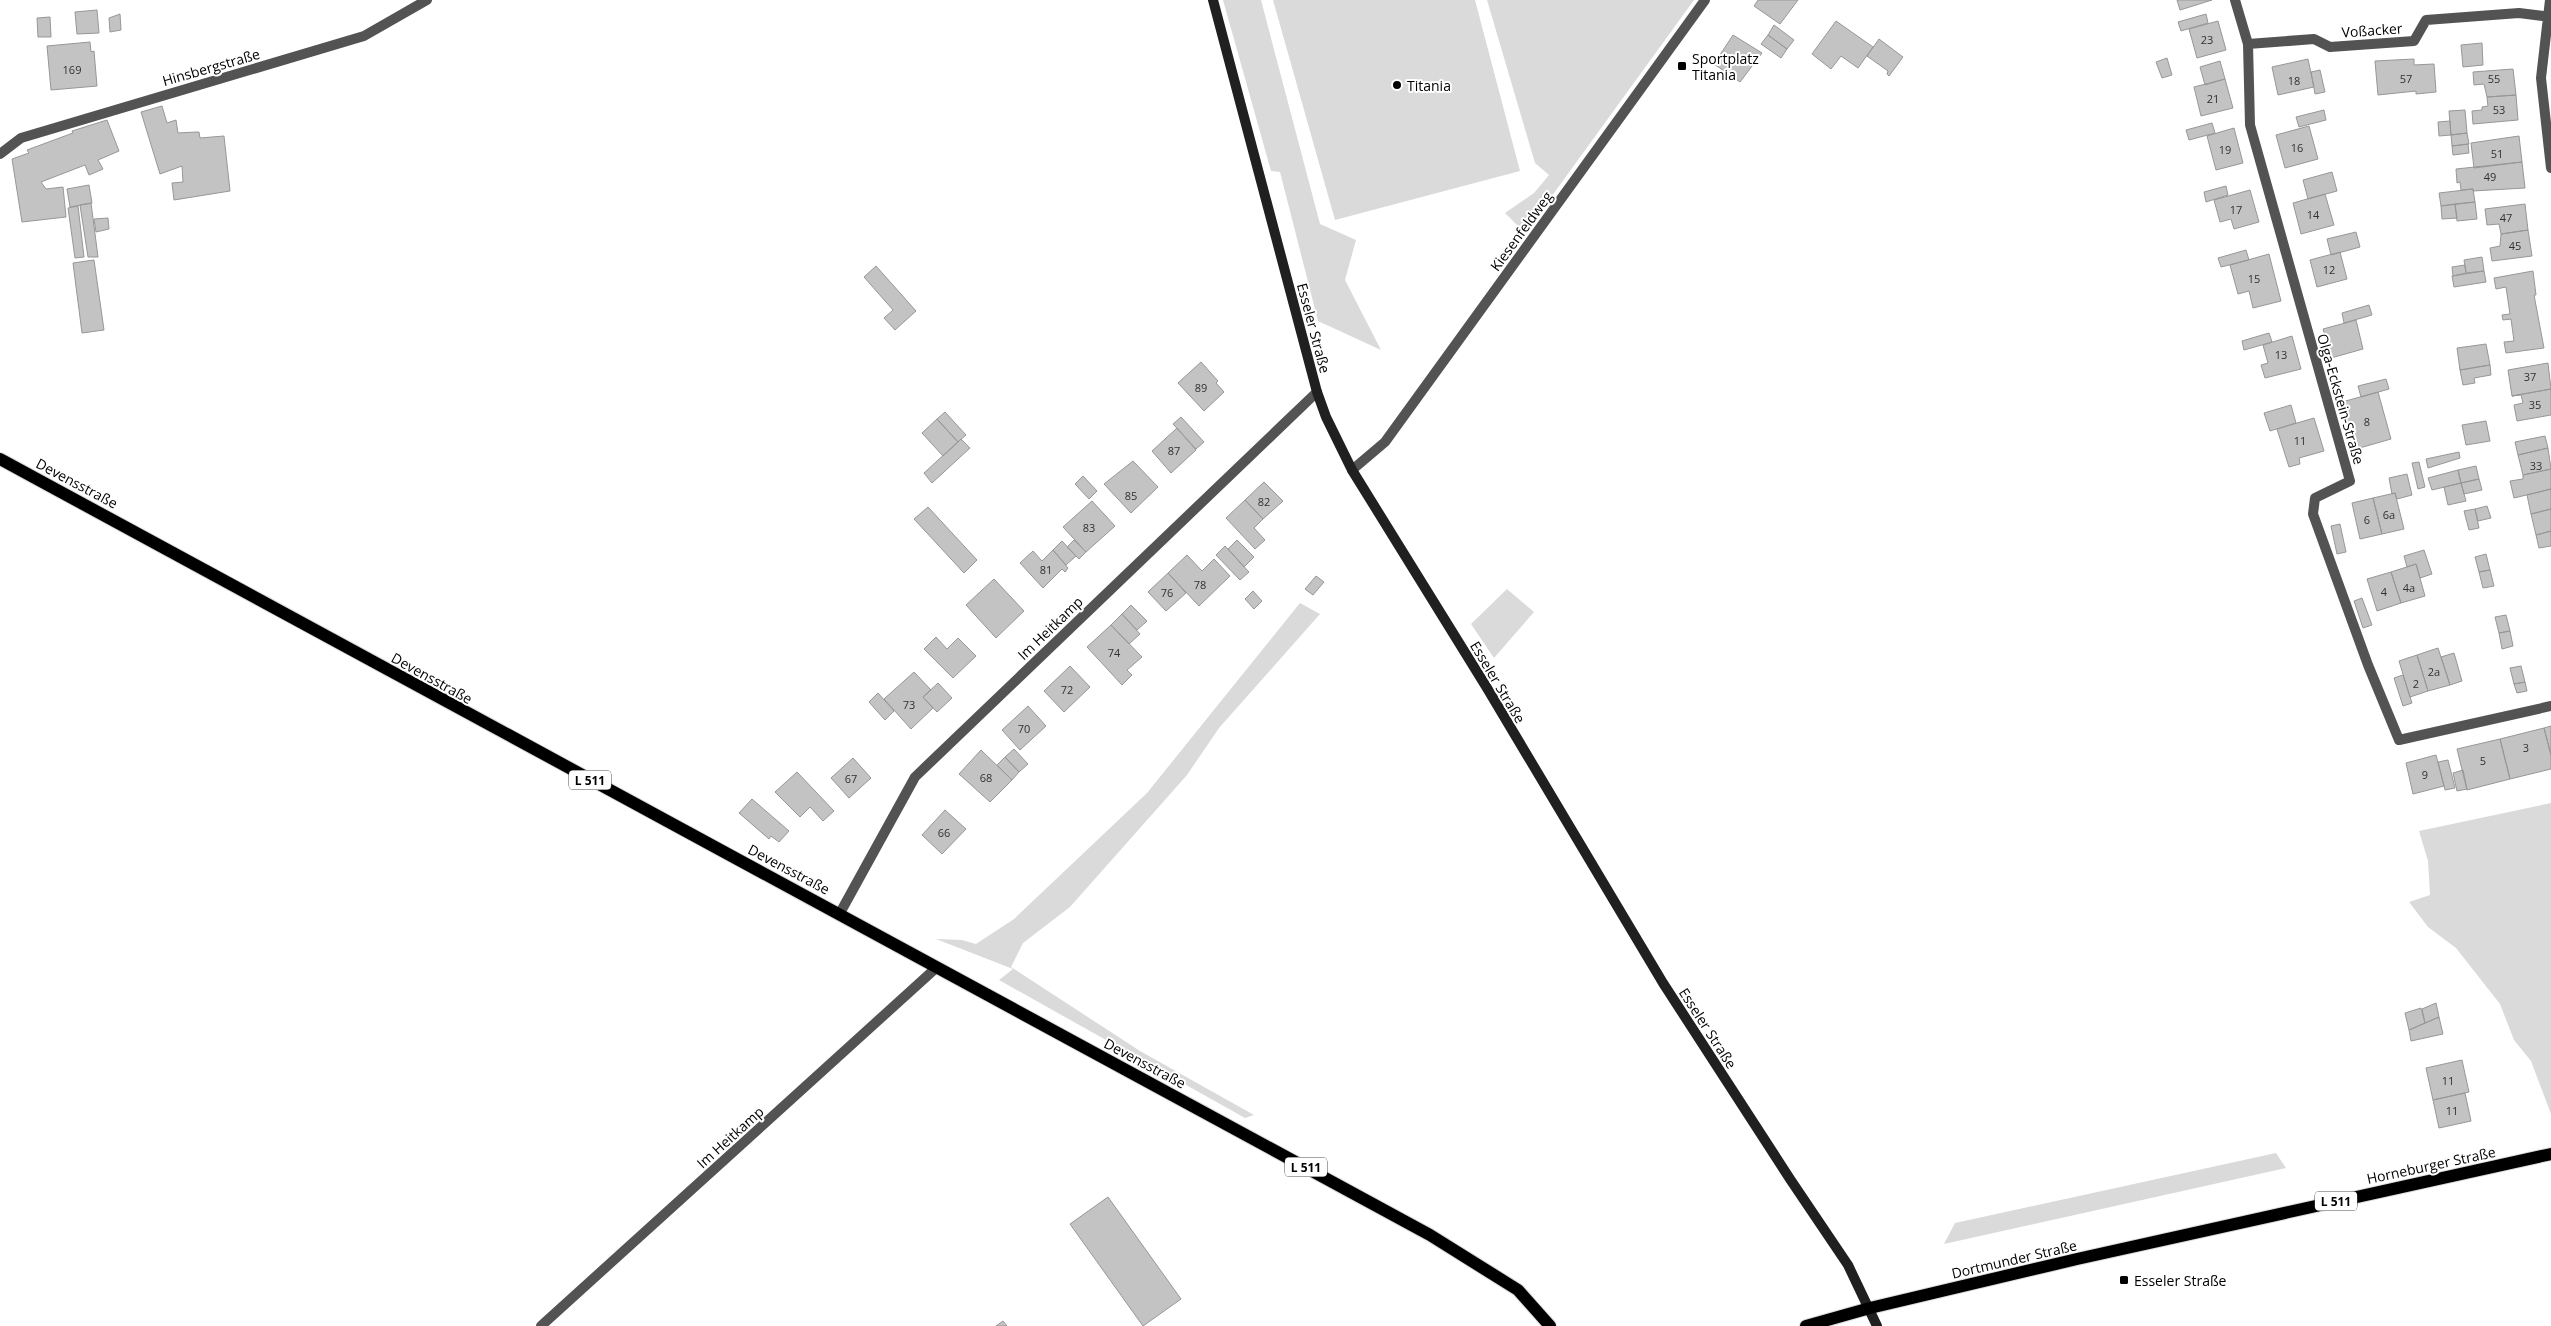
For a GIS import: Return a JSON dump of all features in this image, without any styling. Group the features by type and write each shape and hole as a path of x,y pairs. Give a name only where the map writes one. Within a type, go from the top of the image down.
{"main road":[{"name":"Esseler Straße","path":"1213,0 1317,392 1326,417 1352,470 1487,688 1663,983 1790,1179 1848,1264 1877,1326"},
{"name":"Devensstraße","path":"0,459 447,703 840,913 936,968 1430,1235 1518,1290 1550,1326"},
{"name":"Horneburger Straße","path":"2230,1225 2551,1154"},
{"name":"Dortmunder Straße","path":"1806,1326 1870,1308 2230,1225"}],"street":[{"name":"Hinsbergstraße","path":"0,154 21,138 364,36 427,0"},
{"name":"Kiesenfeldweg","path":"1352,470 1385,442 1705,0"},
{"name":"Olga-Eckstein-Straße","path":"2235,0 2248,44 2250,124 2350,482 2315,498 2313,514 2368,665 2399,740 2551,706"},
{"path":"2550,0 2541,78 2551,168"},
{"name":"Voßacker","path":"2248,44 2314,39 2330,46 2414,41 2426,20 2519,13 2549,17"},
{"name":"Im Heitkamp","path":"840,913 915,777 1317,392"},
{"name":"Im Heitkamp","path":"542,1326 936,968"}],"shaded area":[{"path":"1223,0 1261,0 1320,224 1356,240 1345,280 1381,350 1318,321 1280,172 1271,171"},
{"name":"Titania","path":"1273,0 1475,0 1520,171 1335,220"},
{"path":"1487,0 1694,0 1525,233 1505,213 1534,193 1549,175 1535,163"},
{"path":"1507,589 1534,612 1494,658 1471,624"},
{"path":"1300,603 1320,614 1219,728 1187,775 1070,907 1023,943 1011,967 1140,1051 1254,1115 1245,1118 999,980 1013,969 936,939 962,940 976,944 1014,919 1147,793"},
{"path":"2551,803 2551,1114 2531,1061 2514,1040 2500,1004 2456,948 2428,927 2409,902 2430,895 2428,861 2419,831"},
{"path":"2276,1153 2286,1168 1944,1244 1955,1223"}],"building":[{"path":"1758,0 1798,0 1780,24 1754,6"},
{"path":"2177,0 2212,0 2180,10"},
{"path":"97,10 99,33 77,34 75,12"},
{"path":"120,14 121,30 110,32 109,18"},
{"path":"2206,14 2208,23 2181,31 2178,22"},
{"path":"50,17 51,37 38,37 37,18"},
{"path":"1836,21 1873,47 1858,68 1841,56 1831,69 1812,54"},
{"path":"2218,21 2226,50 2197,58 2189,29"},
{"path":"1774,25 1794,40 1787,49 1768,35"},
{"path":"1733,35 1762,53 1740,82 1714,64"},
{"path":"1768,35 1787,49 1781,58 1761,44"},
{"path":"1879,39 1903,57 1889,76 1887,74 1888,71 1867,56"},
{"path":"90,42 91,52 94,51 97,86 51,90 47,46"},
{"path":"2482,43 2483,65 2463,67 2461,45"},
{"path":"2167,58 2172,75 2162,78 2156,62"},
{"path":"2308,59 2314,87 2278,95 2272,67"},
{"path":"2414,59 2414,65 2434,64 2436,92 2416,94 2416,91 2378,95 2375,61"},
{"path":"2220,61 2225,79 2205,85 2200,67"},
{"path":"2513,69 2516,95 2487,97 2484,84 2474,85 2473,72"},
{"path":"2320,70 2325,92 2315,94 2311,72"},
{"path":"2225,79 2233,108 2201,116 2194,87"},
{"path":"2516,95 2518,120 2473,124 2472,111 2482,110 2482,107 2488,106 2487,97"},
{"path":"162,106 167,123 176,120 178,133 199,132 200,138 224,136 230,191 174,200 172,183 183,182 182,166 160,174 141,112"},
{"path":"2324,110 2326,120 2299,127 2296,117"},
{"path":"2465,110 2467,133 2451,135 2449,111"},
{"path":"107,120 119,151 98,160 103,169 89,175 85,165 41,182 46,189 63,187 66,217 22,222 12,159 29,153 27,150 73,133 72,131"},
{"path":"2450,121 2451,135 2439,136 2438,122"},
{"path":"2212,123 2215,133 2189,140 2186,130"},
{"path":"2309,126 2318,159 2285,168 2276,135"},
{"path":"2234,128 2243,163 2216,170 2207,136"},
{"path":"2467,133 2469,144 2452,146 2451,135"},
{"path":"2519,136 2522,162 2474,168 2471,143"},
{"path":"2468,144 2469,153 2453,155 2452,146"},
{"path":"2522,162 2525,188 2473,191 2473,189 2461,190 2460,182 2457,183 2456,169"},
{"path":"2332,172 2337,191 2308,199 2303,180"},
{"path":"89,185 92,203 70,207 67,189"},
{"path":"2226,186 2228,195 2206,202 2204,192"},
{"path":"2473,189 2475,202 2441,206 2439,193"},
{"path":"2250,190 2259,222 2234,229 2231,219 2220,222 2214,200"},
{"path":"2325,194 2334,225 2301,234 2293,203"},
{"path":"2475,202 2477,219 2457,221 2455,204"},
{"path":"91,203 98,257 88,257 80,205"},
{"path":"2455,204 2457,218 2442,219 2441,206"},
{"path":"2525,204 2528,230 2501,234 2499,224 2487,225 2485,209"},
{"path":"78,206 84,257 75,258 68,208"},
{"path":"108,218 109,229 96,232 94,219"},
{"path":"2528,230 2532,256 2492,261 2490,248 2500,246 2501,234"},
{"path":"2356,232 2360,247 2331,255 2327,239"},
{"path":"2246,250 2249,260 2221,267 2218,258"},
{"path":"2340,252 2347,279 2317,287 2310,260"},
{"path":"2269,254 2281,301 2253,308 2249,291 2238,294 2230,265"},
{"path":"2482,257 2484,271 2466,273 2464,260"},
{"path":"94,260 104,330 82,333 73,263"},
{"path":"2465,265 2466,273 2453,276 2452,267"},
{"path":"876,266 916,311 895,330 884,318 893,310 864,277"},
{"path":"2484,271 2486,282 2454,287 2452,276"},
{"path":"2533,271 2536,295 2534,295 2544,348 2506,353 2504,342 2514,341 2511,319 2503,320 2502,315 2510,314 2506,287 2496,289 2494,278"},
{"path":"2369,305 2372,315 2344,323 2342,313"},
{"path":"2356,320 2363,349 2331,358 2323,329"},
{"path":"2269,333 2272,342 2244,350 2242,341"},
{"path":"2292,336 2301,369 2265,378 2261,365 2268,363 2263,345"},
{"path":"2486,344 2490,365 2460,370 2457,348"},
{"path":"1201,362 1218,381 1216,383 1224,392 1204,411 1178,383"},
{"path":"2548,363 2551,389 2512,396 2508,370"},
{"path":"2490,365 2491,375 2474,378 2475,383 2463,385 2460,370"},
{"path":"2386,379 2389,389 2361,397 2358,386"},
{"path":"2551,389 2551,415 2517,421 2514,405 2523,403 2521,395 2512,396"},
{"path":"2378,392 2391,439 2356,449 2342,402"},
{"path":"2291,405 2296,423 2270,431 2264,413"},
{"path":"945,412 966,435 958,442 937,419"},
{"path":"1181,417 1204,442 1196,449 1173,424"},
{"path":"2314,418 2324,451 2299,458 2300,464 2289,467 2277,429"},
{"path":"937,419 958,442 943,456 922,433"},
{"path":"2486,421 2490,441 2466,445 2462,425"},
{"path":"1177,428 1196,450 1171,473 1152,451"},
{"path":"2545,436 2548,448 2518,455 2515,442"},
{"path":"961,439 970,448 932,483 924,473"},
{"path":"2548,448 2551,469 2523,475 2518,455"},
{"path":"2459,452 2460,458 2428,468 2426,459"},
{"path":"1133,461 1158,487 1131,513 1104,484"},
{"path":"2419,462 2425,487 2418,489 2412,463"},
{"path":"2476,466 2479,479 2461,483 2458,470"},
{"path":"2551,469 2551,489 2514,498 2510,481 2523,479 2523,475"},
{"path":"2458,470 2461,483 2432,490 2428,478"},
{"path":"2407,474 2412,495 2397,499 2395,493 2392,494 2389,478"},
{"path":"1083,476 1097,491 1089,499 1075,484"},
{"path":"2479,479 2482,490 2464,494 2461,483"},
{"path":"1264,482 1283,501 1263,519 1245,500"},
{"path":"2461,483 2466,501 2448,505 2444,487"},
{"path":"2551,489 2551,509 2531,514 2527,495"},
{"path":"2395,493 2404,529 2382,534 2373,498"},
{"path":"2373,498 2382,534 2360,539 2352,503"},
{"path":"1245,500 1263,519 1254,528 1265,540 1255,549 1226,518"},
{"path":"1092,501 1115,526 1086,552 1063,527"},
{"path":"2487,506 2491,518 2478,521 2475,509"},
{"path":"928,507 977,560 964,573 914,519"},
{"path":"2475,509 2479,528 2469,530 2464,511"},
{"path":"2551,509 2551,531 2536,535 2531,514"},
{"path":"2340,524 2346,552 2337,554 2331,526"},
{"path":"2551,531 2551,546 2539,548 2536,535"},
{"path":"1074,540 1086,552 1079,559 1067,547"},
{"path":"1237,540 1254,557 1244,567 1228,549"},
{"path":"1062,541 1076,556 1066,565 1053,550"},
{"path":"1225,546 1249,572 1240,580 1216,555"},
{"path":"1053,550 1068,568 1065,572 1062,569 1043,588 1020,563 1033,551 1042,561"},
{"path":"2424,550 2432,574 2420,578 2416,564 2407,567 2404,556"},
{"path":"2486,554 2490,570 2479,572 2475,557"},
{"path":"1187,555 1202,571 1214,559 1230,576 1199,606 1168,573"},
{"path":"2416,564 2425,596 2401,603 2391,572"},
{"path":"2490,570 2494,586 2483,588 2479,572"},
{"path":"2391,572 2401,603 2377,611 2367,579"},
{"path":"1168,573 1186,593 1166,611 1148,592"},
{"path":"1316,576 1324,582 1313,595 1305,589"},
{"path":"994,579 1024,611 996,638 966,605"},
{"path":"1253,591 1262,601 1254,609 1245,599"},
{"path":"2362,598 2372,625 2363,628 2354,601"},
{"path":"1131,605 1147,621 1137,630 1122,614"},
{"path":"1122,614 1140,634 1129,644 1111,625"},
{"path":"2506,615 2510,631 2499,633 2495,617"},
{"path":"1111,625 1142,657 1127,670 1132,675 1122,685 1087,647"},
{"path":"2510,631 2513,646 2502,649 2499,633"},
{"path":"936,637 947,649 958,638 976,656 953,678 924,649"},
{"path":"2438,648 2450,685 2428,691 2417,655"},
{"path":"2454,653 2462,681 2450,685 2441,657"},
{"path":"2417,655 2428,691 2410,697 2399,661"},
{"path":"1070,666 1090,687 1064,712 1044,691"},
{"path":"2521,666 2525,682 2514,684 2510,668"},
{"path":"914,672 931,690 923,697 933,708 911,729 884,699"},
{"path":"2403,675 2412,703 2403,706 2394,678"},
{"path":"2525,682 2527,691 2517,693 2514,684"},
{"path":"938,683 952,698 937,712 923,697"},
{"path":"878,693 894,711 885,720 869,702"},
{"path":"1028,706 1046,726 1020,750 1002,730"},
{"path":"2551,726 2551,755 2544,728"},
{"path":"2544,728 2551,755 2551,769 2510,779 2500,739"},
{"path":"2500,739 2510,779 2467,790 2457,749"},
{"path":"1014,749 1028,764 1019,772 1005,757"},
{"path":"981,750 1012,780 990,802 959,774"},
{"path":"2436,755 2444,786 2413,794 2406,763"},
{"path":"1005,757 1019,772 1012,780 997,765"},
{"path":"853,758 871,778 849,798 831,778"},
{"path":"2448,760 2455,788 2445,790 2438,762"},
{"path":"2463,770 2467,789 2457,791 2453,773"},
{"path":"797,772 834,811 823,821 810,807 800,817 775,792"},
{"path":"752,799 789,831 779,842 771,836 769,839 739,813"},
{"path":"945,810 966,829 942,854 922,835"},
{"path":"2436,1003 2439,1017 2425,1023 2422,1009"},
{"path":"2421,1008 2425,1023 2409,1030 2405,1013"},
{"path":"2439,1017 2443,1034 2411,1041 2409,1030"},
{"path":"2462,1060 2469,1092 2433,1100 2426,1068"},
{"path":"2465,1093 2471,1121 2439,1128 2433,1100"},
{"path":"1108,1197 1181,1299 1143,1326 1070,1224"},
{"path":"1003,1321 1007,1326 996,1326"}],"place":[{"name":"Sportplatz Titania","path":"1682,66"},
{"name":"Titania","path":"1397,85"},
{"name":"Esseler Straße","path":"2124,1280"}]}
